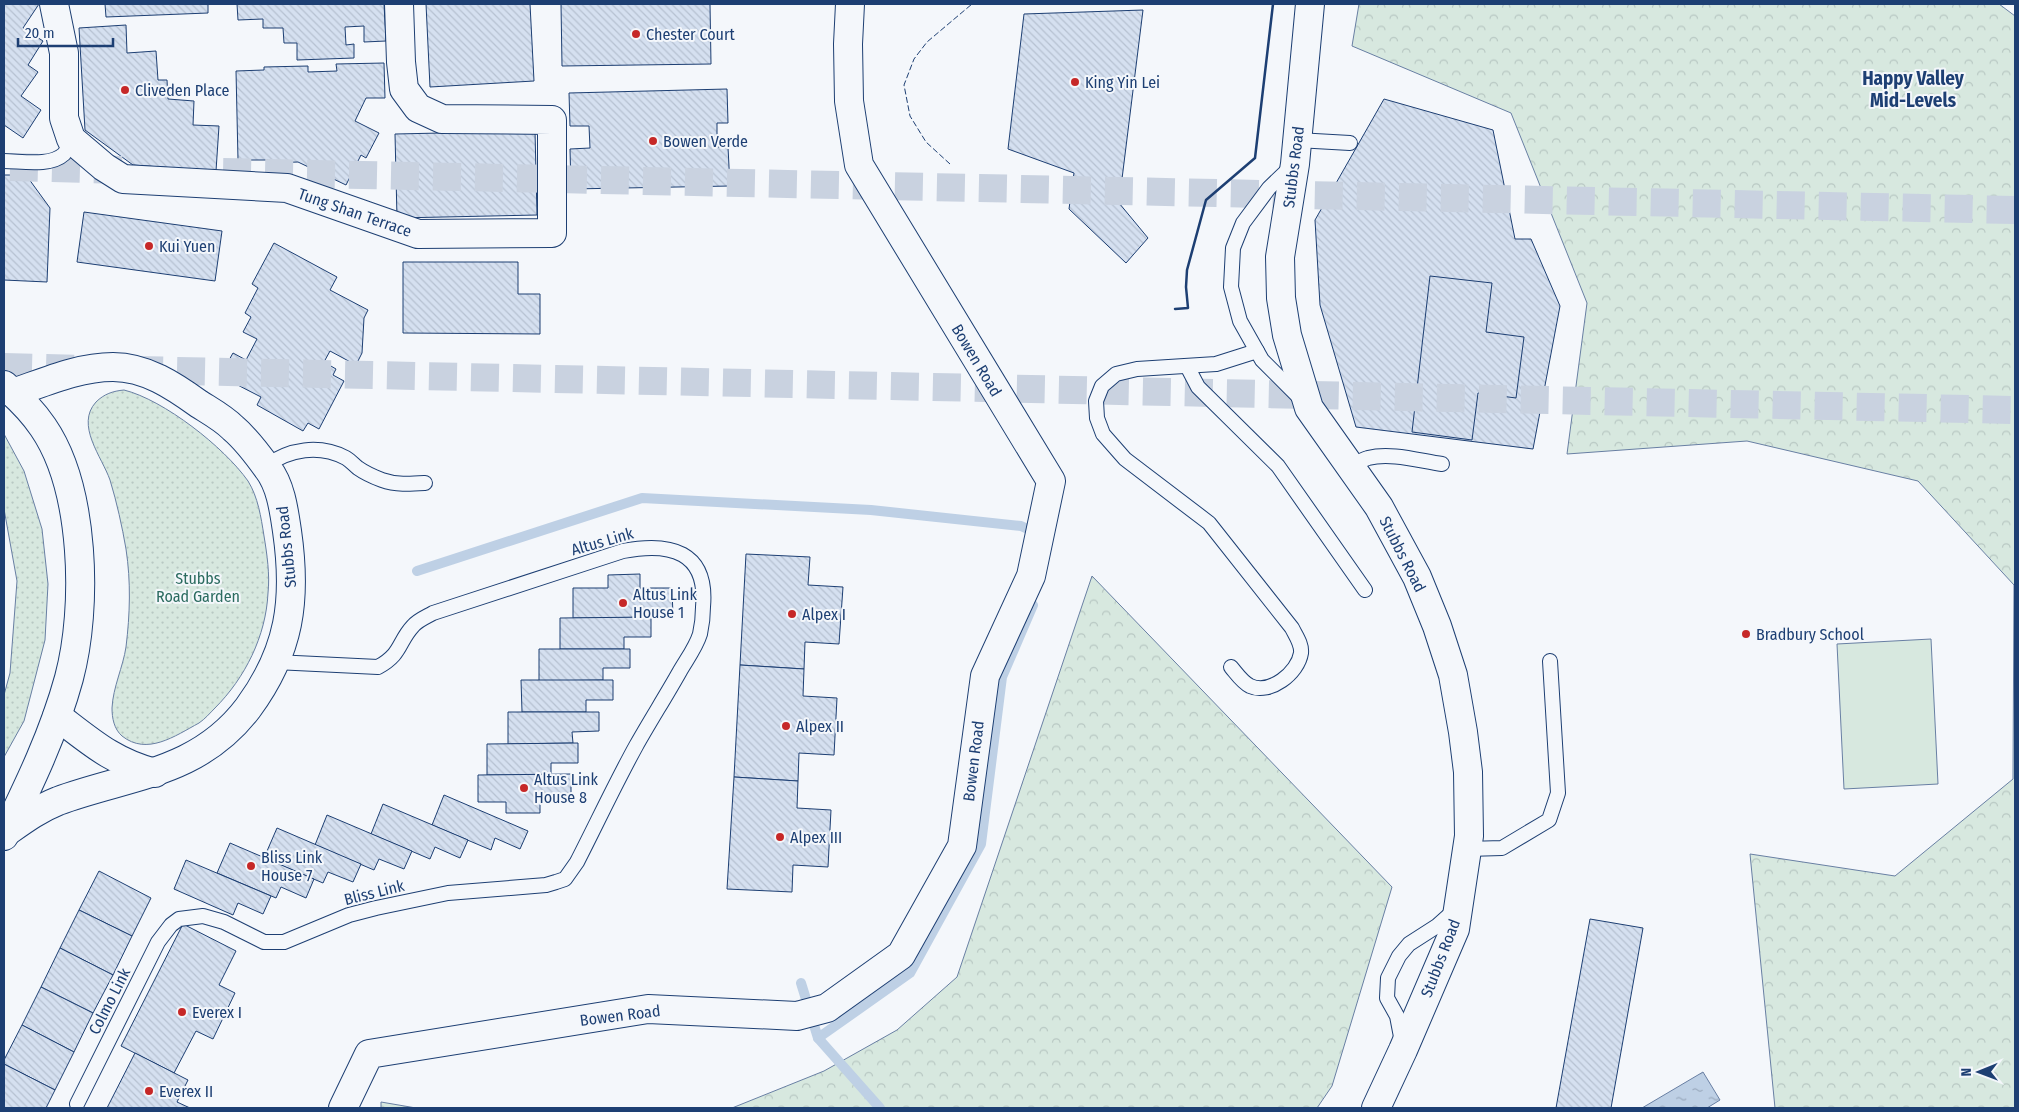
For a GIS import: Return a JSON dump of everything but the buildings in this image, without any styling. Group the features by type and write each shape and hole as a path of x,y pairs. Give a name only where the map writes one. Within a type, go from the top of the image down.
{"street":[{"path":"54,4 64,54 64,118 71,139"},
{"name":"Tung Shan Terrace","path":"71,139 104,167 124,179 286,188 418,234 552,233 552,120 442,119 418,108 404,89 399,4"},
{"name":"Bowen Road","path":"343,1108 369,1054 648,1009 796,1016 827,1008 901,956 962,846 984,676 1031,576 1051,481 860,165 849,101 848,44 850,4"},
{"name":"Stubbs Road","path":"1310,4 1296,152 1280,257 1281,298 1286,335 1309,408 1379,507 1417,577 1437,626 1453,675 1468,772 1469,836 1455,929 1376,1108"},
{"name":"Stubbs Road","path":"115,367 147,373 172,385 233,427 269,470 284,504 290,553 292,595 285,636 270,674 247,709 218,738 183,761 155,773 57,802 32,814 4,834 34,774 57,716 69,676 77,632 80,590 73,504 63,466 43,428 8,389 85,370 115,367"},
{"path":"57,716 99,749 124,763 155,773"}],"lane":[{"path":"4,161 45,161 58,158 65,153 71,139"},
{"path":"1309,408 1262,360 1240,321 1231,287 1233,248 1243,223 1296,152 1350,144"},
{"path":"1231,666 1243,682 1253,687 1268,687 1280,682 1290,674 1301,655 1301,644 1292,628 1209,523 1125,459 1103,434 1097,418 1096,401 1102,386 1116,374 1137,369 1216,364 1257,351"},
{"path":"1187,366 1198,387 1278,466 1365,590"},
{"path":"266,466 282,456 297,450 313,450 346,458 358,468 393,484 425,483"},
{"path":"1350,466 1370,458 1382,457 1400,457 1442,464"},
{"name":"Altus Link","path":"275,662 378,667 388,662 396,654 412,626 433,613 623,551 655,547 668,548 680,553 690,560 703,580 704,592 700,633 696,644 636,746 577,862"},
{"path":"1467,849 1502,848 1549,820 1558,793 1550,661"},
{"name":"Bliss Link","path":"180,919 190,916 214,918 264,942 284,942 340,918 376,908 448,894 551,884 564,879 577,862"},
{"path":"1403,1050 1397,1016 1387,998 1388,978 1399,956 1409,944 1437,926 1459,906"},
{"name":"Colmo Link","path":"76,1104 158,942 171,925 180,919"}],"green space":[{"path":"1359,4 1999,4 2015,16 2015,1108 1775,1108 1750,854 1895,876 2013,779 2014,585 1918,481 1747,441 1567,454 1587,303 1511,113 1352,46"},
{"name":"Stubbs Road Garden","path":"124,390 140,395 157,404 192,427 224,454 248,481 257,500 268,564 268,593 263,625 252,655 236,683 215,708 199,723 171,738 151,744 132,742 122,736 115,727 113,719 113,700 125,655 127,635 128,561 115,497 110,480 92,441 88,421 90,411 99,399 109,393"},
{"path":"4,434 24,471 42,529 48,584 45,640 24,721 4,757 4,695 10,673 17,581 4,509"},
{"path":"1092,576 1392,887 1332,1086 1317,1108 732,1108 824,1071 897,1030 957,977"},
{"path":"1931,639 1938,784 1844,789 1837,644"},
{"path":"381,1102 416,1108 381,1108"}],"water":[{"path":"1703,1072 1720,1100 1707,1108 1642,1108"}],"waterway":[{"path":"417,571 642,498 871,510 1021,526 1039,534"},
{"path":"818,1038 910,973 981,844 1002,677 1033,605"},
{"path":"801,983 818,1038 880,1108"}],"tunnel":[{"path":"10,167 122,170"},
{"path":"223,172 2015,210"},
{"path":"4,367 79,369"},
{"path":"135,370 2015,410"}],"fence":[{"path":"950,164 926,142 910,116 904,85 914,59 927,42 972,4"}],"wall":[{"path":"1175,309 1188,308 1187,270 1206,200 1255,158 1273,4"}],"place":[{"name":"Chester Court","path":"636,34"},
{"name":"King Yin Lei","path":"1075,82"},
{"name":"Cliveden Place","path":"125,90"},
{"name":"Bowen Verde","path":"653,141"},
{"name":"Kui Yuen","path":"149,246"},
{"name":"Altus Link House 1","path":"623,603"},
{"name":"Alpex I","path":"792,614"},
{"name":"Bradbury School","path":"1746,634"},
{"name":"Alpex II","path":"786,726"},
{"name":"Altus Link House 8","path":"524,788"},
{"name":"Alpex III","path":"780,837"},
{"name":"Bliss Link House 7","path":"251,866"},
{"name":"Everex I","path":"182,1012"},
{"name":"Everex II","path":"149,1091"}],"district":[{"name":"Happy Valley Mid-Levels","path":"1913,89"}]}
